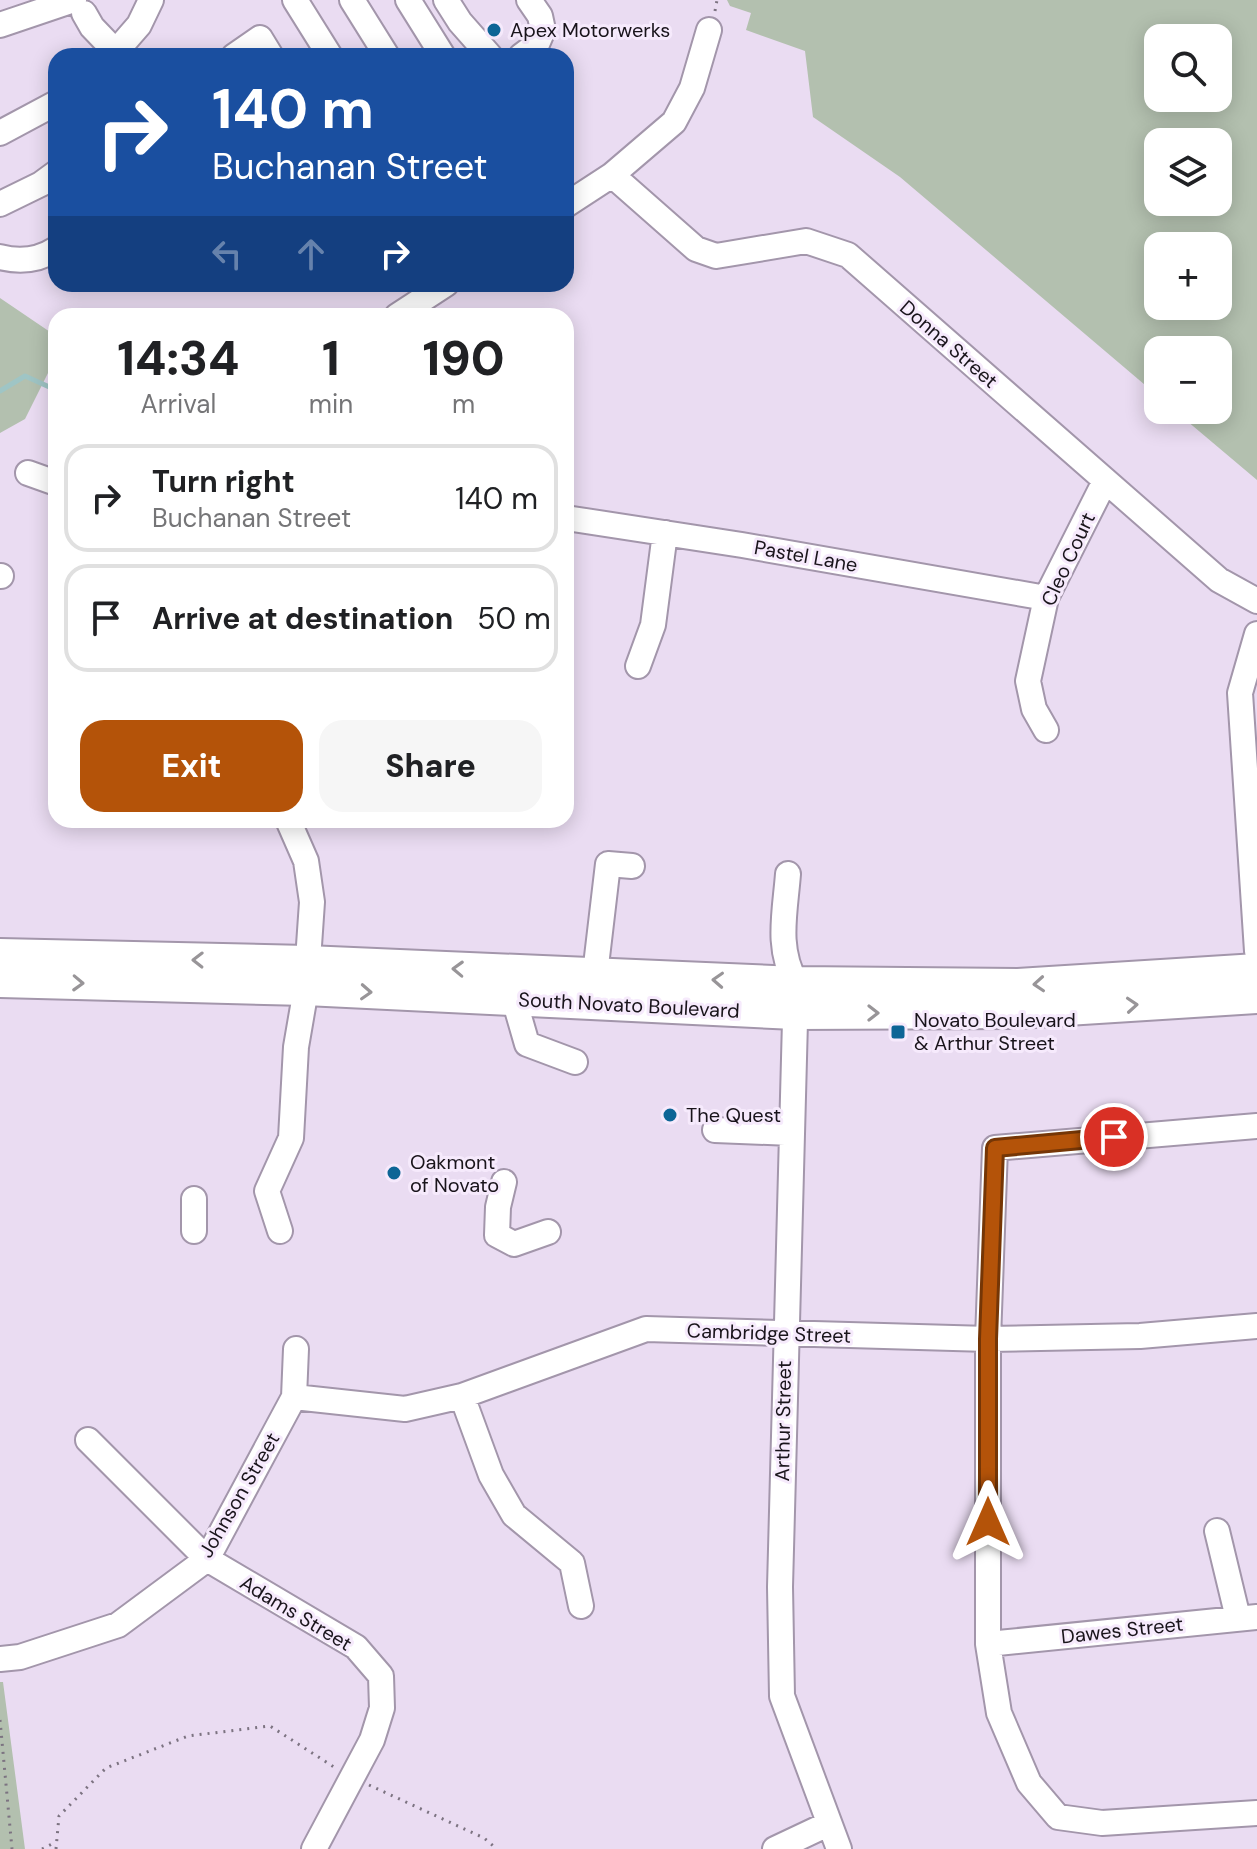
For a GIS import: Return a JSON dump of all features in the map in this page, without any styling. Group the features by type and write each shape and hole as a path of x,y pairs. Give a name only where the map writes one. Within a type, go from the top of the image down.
{"main road":[{"name":"South Novato Boulevard","path":"0,955 306,976 514,999 795,998 1257,970"},
{"name":"South Novato Boulevard","path":"0,981 595,974 795,998 1019,1012 1257,997"}],"street":[{"path":"124,48 151,0"},
{"path":"295,0 325,48"},
{"path":"352,0 382,48"},
{"path":"408,0 438,48"},
{"path":"446,0 483,48"},
{"path":"529,0 540,16 543,30 532,48"},
{"path":"0,25 79,6 92,27 118,48"},
{"path":"574,200 612,175 674,122 692,88 709,30"},
{"path":"246,48 260,38 266,48"},
{"path":"0,133 48,107"},
{"name":"Donna Street","path":"612,175 696,249 716,256 806,241 848,255 1219,580 1257,601"},
{"path":"0,204 48,179"},
{"path":"0,257 16,261 48,254"},
{"path":"409,308 434,292"},
{"path":"28,473 48,480"},
{"name":"Cleo Court","path":"1046,730 1034,709 1028,681 1046,598 1105,481"},
{"name":"Pastel Lane","path":"574,519 1046,598"},
{"path":"638,666 653,625 665,533"},
{"path":"1257,634 1240,693 1254,848 1257,951"},
{"path":"280,1231 267,1191 291,1138 296,1047 312,902 306,861 292,828"},
{"path":"595,974 608,864 632,866"},
{"path":"788,874 782,950 795,998"},
{"name":"Arthur Street","path":"795,998 780,1587 782,1696 839,1849"},
{"path":"514,999 527,1044 575,1062"},
{"path":"1257,1126 995,1148 988,1339 988,1644 999,1713 1029,1783 1058,1817 1102,1823 1257,1813"},
{"path":"715,1130 791,1133"},
{"path":"504,1182 498,1207 497,1235 514,1244 548,1232"},
{"path":"194,1199 194,1231"},
{"name":"Cambridge Street","path":"294,1397 405,1409 462,1396 646,1329 988,1339 1140,1336 1257,1326"},
{"name":"Johnson Street","path":"0,1659 20,1657 118,1625 207,1559 294,1397 296,1349"},
{"path":"462,1396 491,1475 514,1515 572,1563 581,1606"},
{"name":"Adams Street","path":"88,1440 207,1559 356,1647 381,1676 382,1708 372,1740 314,1849"},
{"path":"1217,1531 1248,1618"},
{"name":"Dawes Street","path":"988,1644 1248,1618"},
{"path":"775,1849 828,1824"}],"path":[{"path":"0,1720 12,1849"},
{"path":"56,1849 59,1816 106,1768 188,1736 270,1726 353,1779 484,1838 497,1849"},
{"path":"42,1849 56,1842"}],"green space":[{"path":"727,0 1257,0 1257,480 1191,424 1232,424 1232,336 1144,336 1144,384 900,177 813,117 805,51 746,30 751,13 730,6"},
{"path":"0,298 48,331 48,373 25,419 0,433"},
{"path":"0,1682 3,1682 25,1849 0,1849"}],"waterway":[{"path":"0,391 25,376 48,386"}],"place":[{"name":"Apex Motorwerks","path":"494,30"},
{"name":"Novato Boulevard & Arthur Street","path":"898,1032"},
{"name":"The Quest","path":"670,1115"},
{"name":"Oakmont of Novato","path":"394,1173"}],"route":[{"path":"988,1522 988,1339 995,1148 1114,1137"}]}
